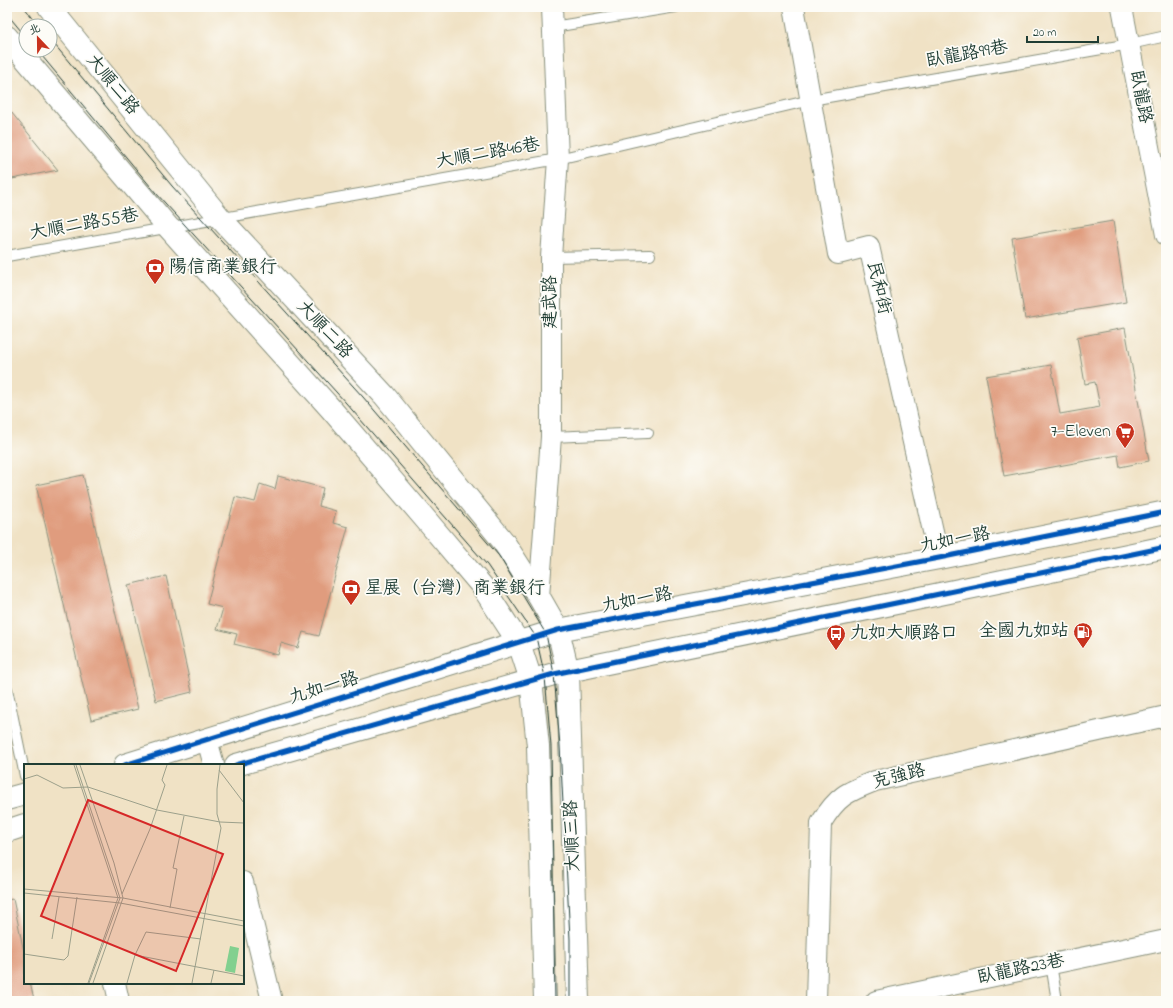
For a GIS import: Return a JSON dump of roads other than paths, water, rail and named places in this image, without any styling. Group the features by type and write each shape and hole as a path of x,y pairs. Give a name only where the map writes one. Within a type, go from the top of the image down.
{"street":[{"name":"大順二路","path":"49,7 220,218 384,395 503,541 539,596 558,630 568,672"},
{"name":"建武路","path":"539,596 551,437 551,257 558,159 552,7"},
{"name":"民和街","path":"794,7 838,254 869,246 939,558"},
{"name":"臥龍路","path":"1122,7 1166,236"},
{"path":"7,37 168,227 331,409 482,586 519,643 531,680"},
{"name":"九如一路","path":"128,764 558,630 939,558 1166,512"},
{"path":"239,764 531,680 1166,547"},
{"name":"大順三路","path":"568,672 578,1001"},
{"name":"大順三路","path":"531,680 538,746 545,1001"},
{"name":"克強路","path":"816,1001 821,823 830,808 847,792 875,781 1166,716"},
{"path":"206,740 214,764"},
{"path":"7,799 24,794"},
{"path":"7,830 24,825"},
{"path":"244,886 272,1001"},
{"name":"臥龍路23巷","path":"876,1001 1166,940"},
{"path":"115,984 119,1001"}],"lane":[{"path":"553,27 676,7"},
{"name":"臥龍路99巷","path":"811,100 1130,44 1166,36"},
{"name":"大順二路46巷","path":"168,227 558,159 811,100"},
{"name":"大順二路55巷","path":"7,256 168,227"},
{"path":"551,257 650,255"},
{"path":"551,437 648,433"},
{"path":"7,689 24,771"},
{"path":"1051,964 1057,1001"}],"tram line":[{"path":"24,7 33,18"},
{"path":"7,14 18,27"},
{"path":"58,49 172,186 363,397 499,556 546,634 554,674 560,746 570,939 570,1001"},
{"path":"44,58 156,193 346,403 487,565 536,637 545,677 551,746 555,1001"}],"place":[{"name":"陽信商業銀行","path":"155,285"},
{"name":"7-Eleven","path":"1125,449"},
{"name":"星展（台灣）商業銀行","path":"351,606"},
{"name":"全國九如站","path":"1083,649"},
{"name":"九如大順路口","path":"836,651"}]}
